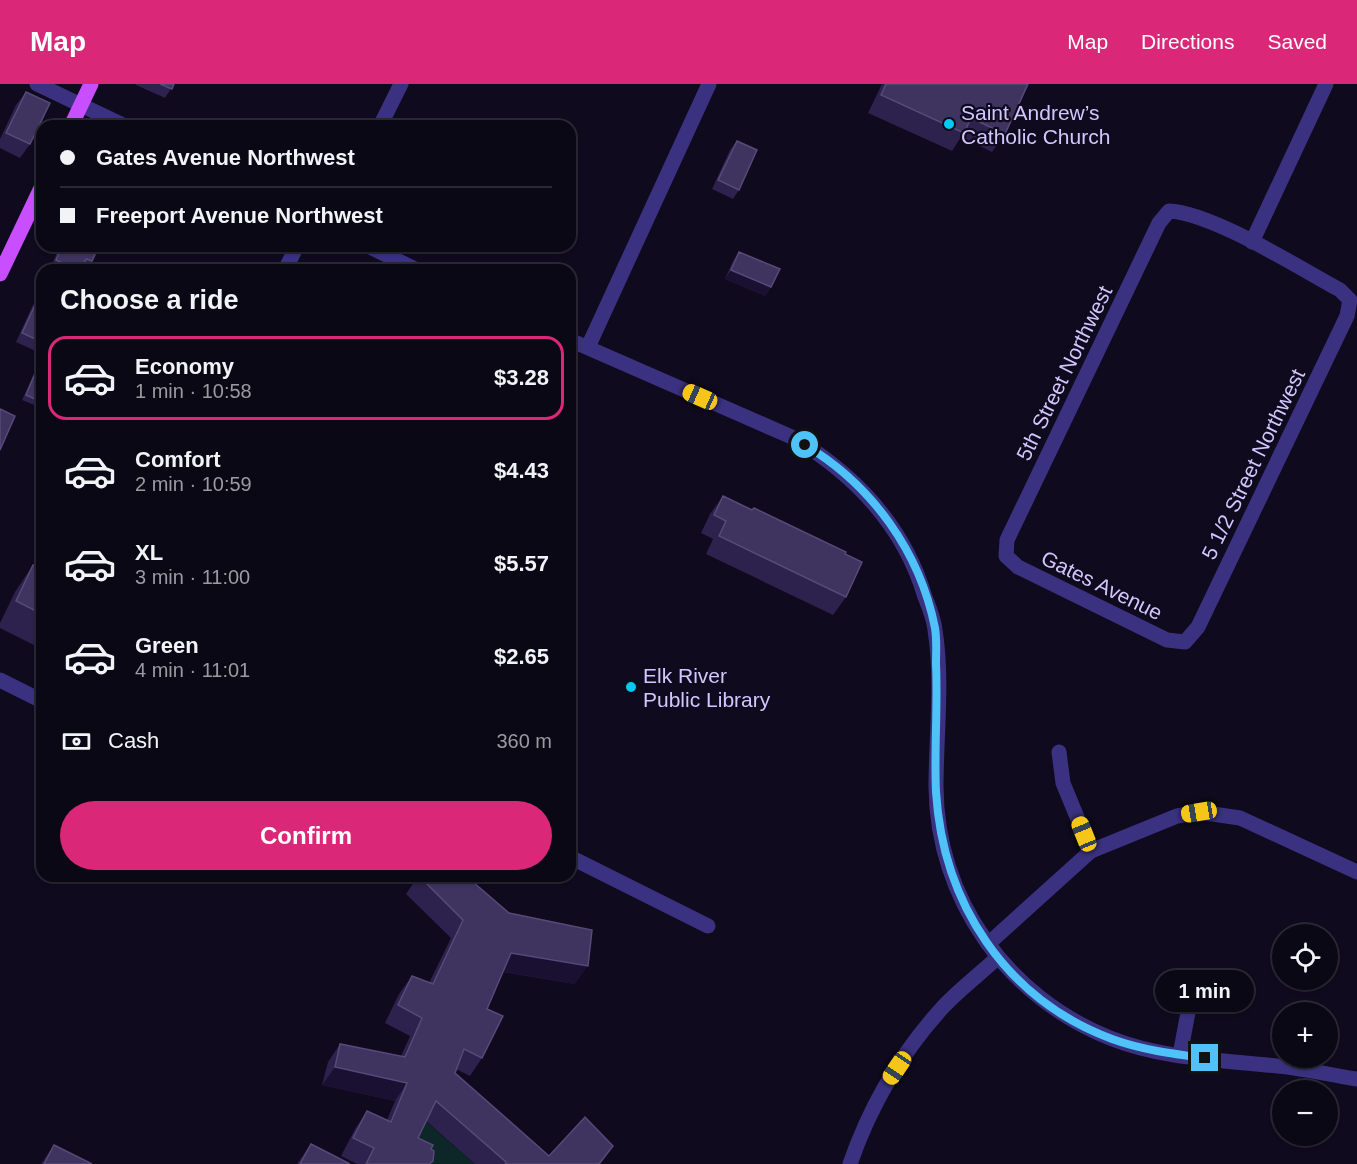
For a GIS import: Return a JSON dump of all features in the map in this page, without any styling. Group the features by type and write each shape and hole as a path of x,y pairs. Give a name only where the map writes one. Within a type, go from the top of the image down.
{"main road":[{"path":"74,120 91,84"},
{"path":"0,274 36,199"}],"street":[{"path":"37,84 113,120"},
{"path":"383,120 401,84"},
{"path":"588,346 709,84"},
{"path":"1252,242 1326,84"},
{"name":"5th Street Northwest","path":"1006,556 1007,540 1159,223 1169,211 1186,212 1252,242"},
{"name":"5 1/2 Street Northwest","path":"1185,642 1198,627 1347,316 1350,300 1340,290 1252,242"},
{"path":"380,252 405,264"},
{"path":"576,342 794,438 836,466 870,497 898,534 910,555 935,629 938,723 936,789 943,846 961,900 998,957 1032,992 1085,1027 1140,1047 1357,1079"},
{"name":"Gates Avenue","path":"1006,556 1018,567 1167,640 1185,642"},
{"path":"0,680 36,698"},
{"path":"1059,752 1064,783 1091,851"},
{"path":"988,944 1091,851 1145,826 1177,816 1199,812 1220,813 1240,818 1357,872"},
{"path":"576,860 708,926"},
{"path":"850,1164 871,1113 913,1045 944,1007 998,957"},
{"path":"1180,1054 1189,1007"}],"green space":[{"path":"423,1119 475,1164 420,1164 406,1156"}],"building":[{"path":"160,84 174,84 172,89"},
{"name":"Saint Andrew’s Catholic Church","path":"886,84 1028,84 1005,134 971,118 964,133 881,95"},
{"path":"26,92 50,103 42,120 36,120 36,132 30,144 6,133"},
{"path":"737,141 757,150 739,190 718,180"},
{"path":"59,252 96,252 92,261 86,259 84,264 65,264 56,260"},
{"path":"739,252 780,269 771,287 731,270"},
{"path":"36,303 36,339 22,333"},
{"path":"36,371 36,399 26,395"},
{"path":"0,409 15,416 0,450"},
{"path":"723,496 752,510 754,508 862,562 846,597 719,536 726,521 714,515"},
{"path":"33,565 36,567 36,611 16,601"},
{"path":"425,882 473,882 509,913 592,930 588,966 511,953 487,1009 503,1016 482,1058 464,1049 455,1073 549,1156 585,1117 613,1146 599,1164 505,1164 506,1162 436,1101 418,1138 433,1145 431,1149 434,1151 433,1161 429,1164 366,1164 374,1148 353,1138 367,1111 391,1122 407,1083 335,1067 340,1044 405,1057 422,1018 398,1005 412,976 433,984 463,920"},
{"path":"311,1144 350,1164 300,1164"},
{"path":"54,1145 92,1164 44,1164"}],"place":[{"name":"Saint Andrew’s Catholic Church","path":"949,124"},
{"name":"Elk River Public Library","path":"631,687"}],"route":[{"path":"805,445 836,466 870,497 898,534 920,578 935,629 938,707 936,789 943,846 961,900 974,925 998,957 1032,992 1085,1027 1112,1039 1140,1047 1205,1058"}]}
